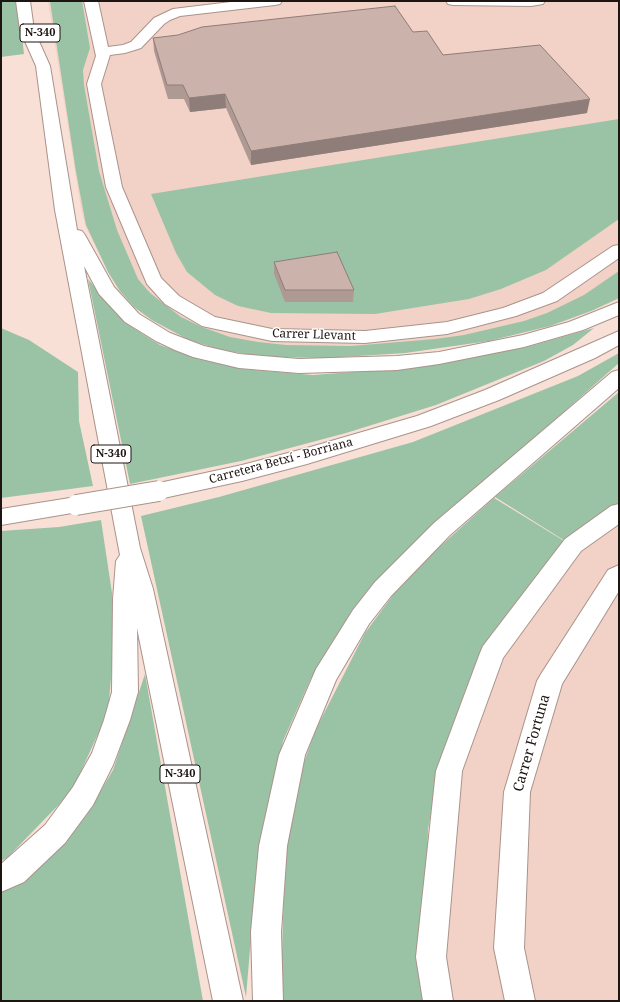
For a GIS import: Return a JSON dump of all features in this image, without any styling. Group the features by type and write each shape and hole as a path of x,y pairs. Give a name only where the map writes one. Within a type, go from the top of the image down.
{"main road":[{"path":"23,1 27,30 43,66"},
{"name":"N-340","path":"36,1 43,66 64,210 128,548 141,589 228,1001"},
{"name":"Carrer Llevant","path":"91,1 103,56 94,84 114,187 153,280 172,300 209,322 272,335 365,337 447,328 508,312 550,297 584,276 619,250"},
{"path":"102,52 125,49 136,45 168,12 186,1"},
{"path":"159,21 165,17 184,11 275,1"},
{"path":"454,1 538,1"},
{"path":"64,210 106,290 132,318 163,337 182,346 207,354 239,361 299,366 397,362 439,358 524,341 576,326 619,308"},
{"name":"Carretera Betxí - Borriana","path":"551,368 619,326"},
{"name":"Carretera Betxí - Borriana","path":"1,517 159,491 242,473 307,456 417,423 492,395 588,353 619,337"},
{"path":"268,1001 266,932 273,846 292,755 325,676 361,617 383,590 432,540 619,377"},
{"path":"438,1001 431,957 449,771 492,653 573,545 619,512"},
{"path":"1,878 14,872 55,834 83,796 104,757 118,720 125,692 125,599 128,548"},
{"name":"Carrer Fortuna","path":"520,1001 509,948 517,792 550,681 618,576"}],"shaded area":[{"path":"48,1 619,1 619,299 551,326 489,340 406,353 325,358 274,357 223,350 190,341 152,321 134,307 119,291 85,225"},
{"path":"619,512 619,1001 438,1001 449,771 492,653 573,545"}],"green space":[{"path":"1,1 18,1 24,54 1,57"},
{"path":"50,1 82,1 90,48 83,70 84,85 99,171 117,230 138,279 150,293 181,317 202,327 230,337 258,342 286,345 351,346 464,335 524,321 547,313 584,295 619,271 619,298 591,311 550,326 489,341 405,353 325,358 274,357 222,350 189,340 152,320 134,307 120,291 108,272 86,225 76,172"},
{"path":"619,119 619,219 546,270 501,289 469,299 375,314 271,313 238,306 215,295 187,272 176,253 151,194"},
{"path":"88,279 113,309 132,327 160,345 198,359 243,369 313,375 405,368 527,347 594,328 573,345 544,361 436,405 346,433 241,461 130,484"},
{"path":"1,328 29,340 78,372 79,421 93,486 1,498"},
{"path":"619,353 619,363 540,433 371,590 311,678 283,741 257,865 246,997 141,516 219,497 413,442 578,376"},
{"path":"619,392 619,509 570,544 495,497"},
{"path":"494,498 569,544 486,646 462,700 439,770 428,829 425,953 432,1001 282,1001 281,987 284,884 289,822 298,779 316,729 365,633 393,595 436,550"},
{"path":"101,520 112,593 114,644 108,712 72,791 7,858 1,861 1,531 59,527"},
{"path":"145,674 203,1001 1,1001 1,891 53,853 86,816 113,770"}],"building":[{"path":"395,6 413,32 427,31 443,55 540,45 590,99 251,151 225,94 189,98 183,85 167,85 153,38 178,35 202,27"},
{"path":"337,252 354,290 285,290 274,262"}]}
